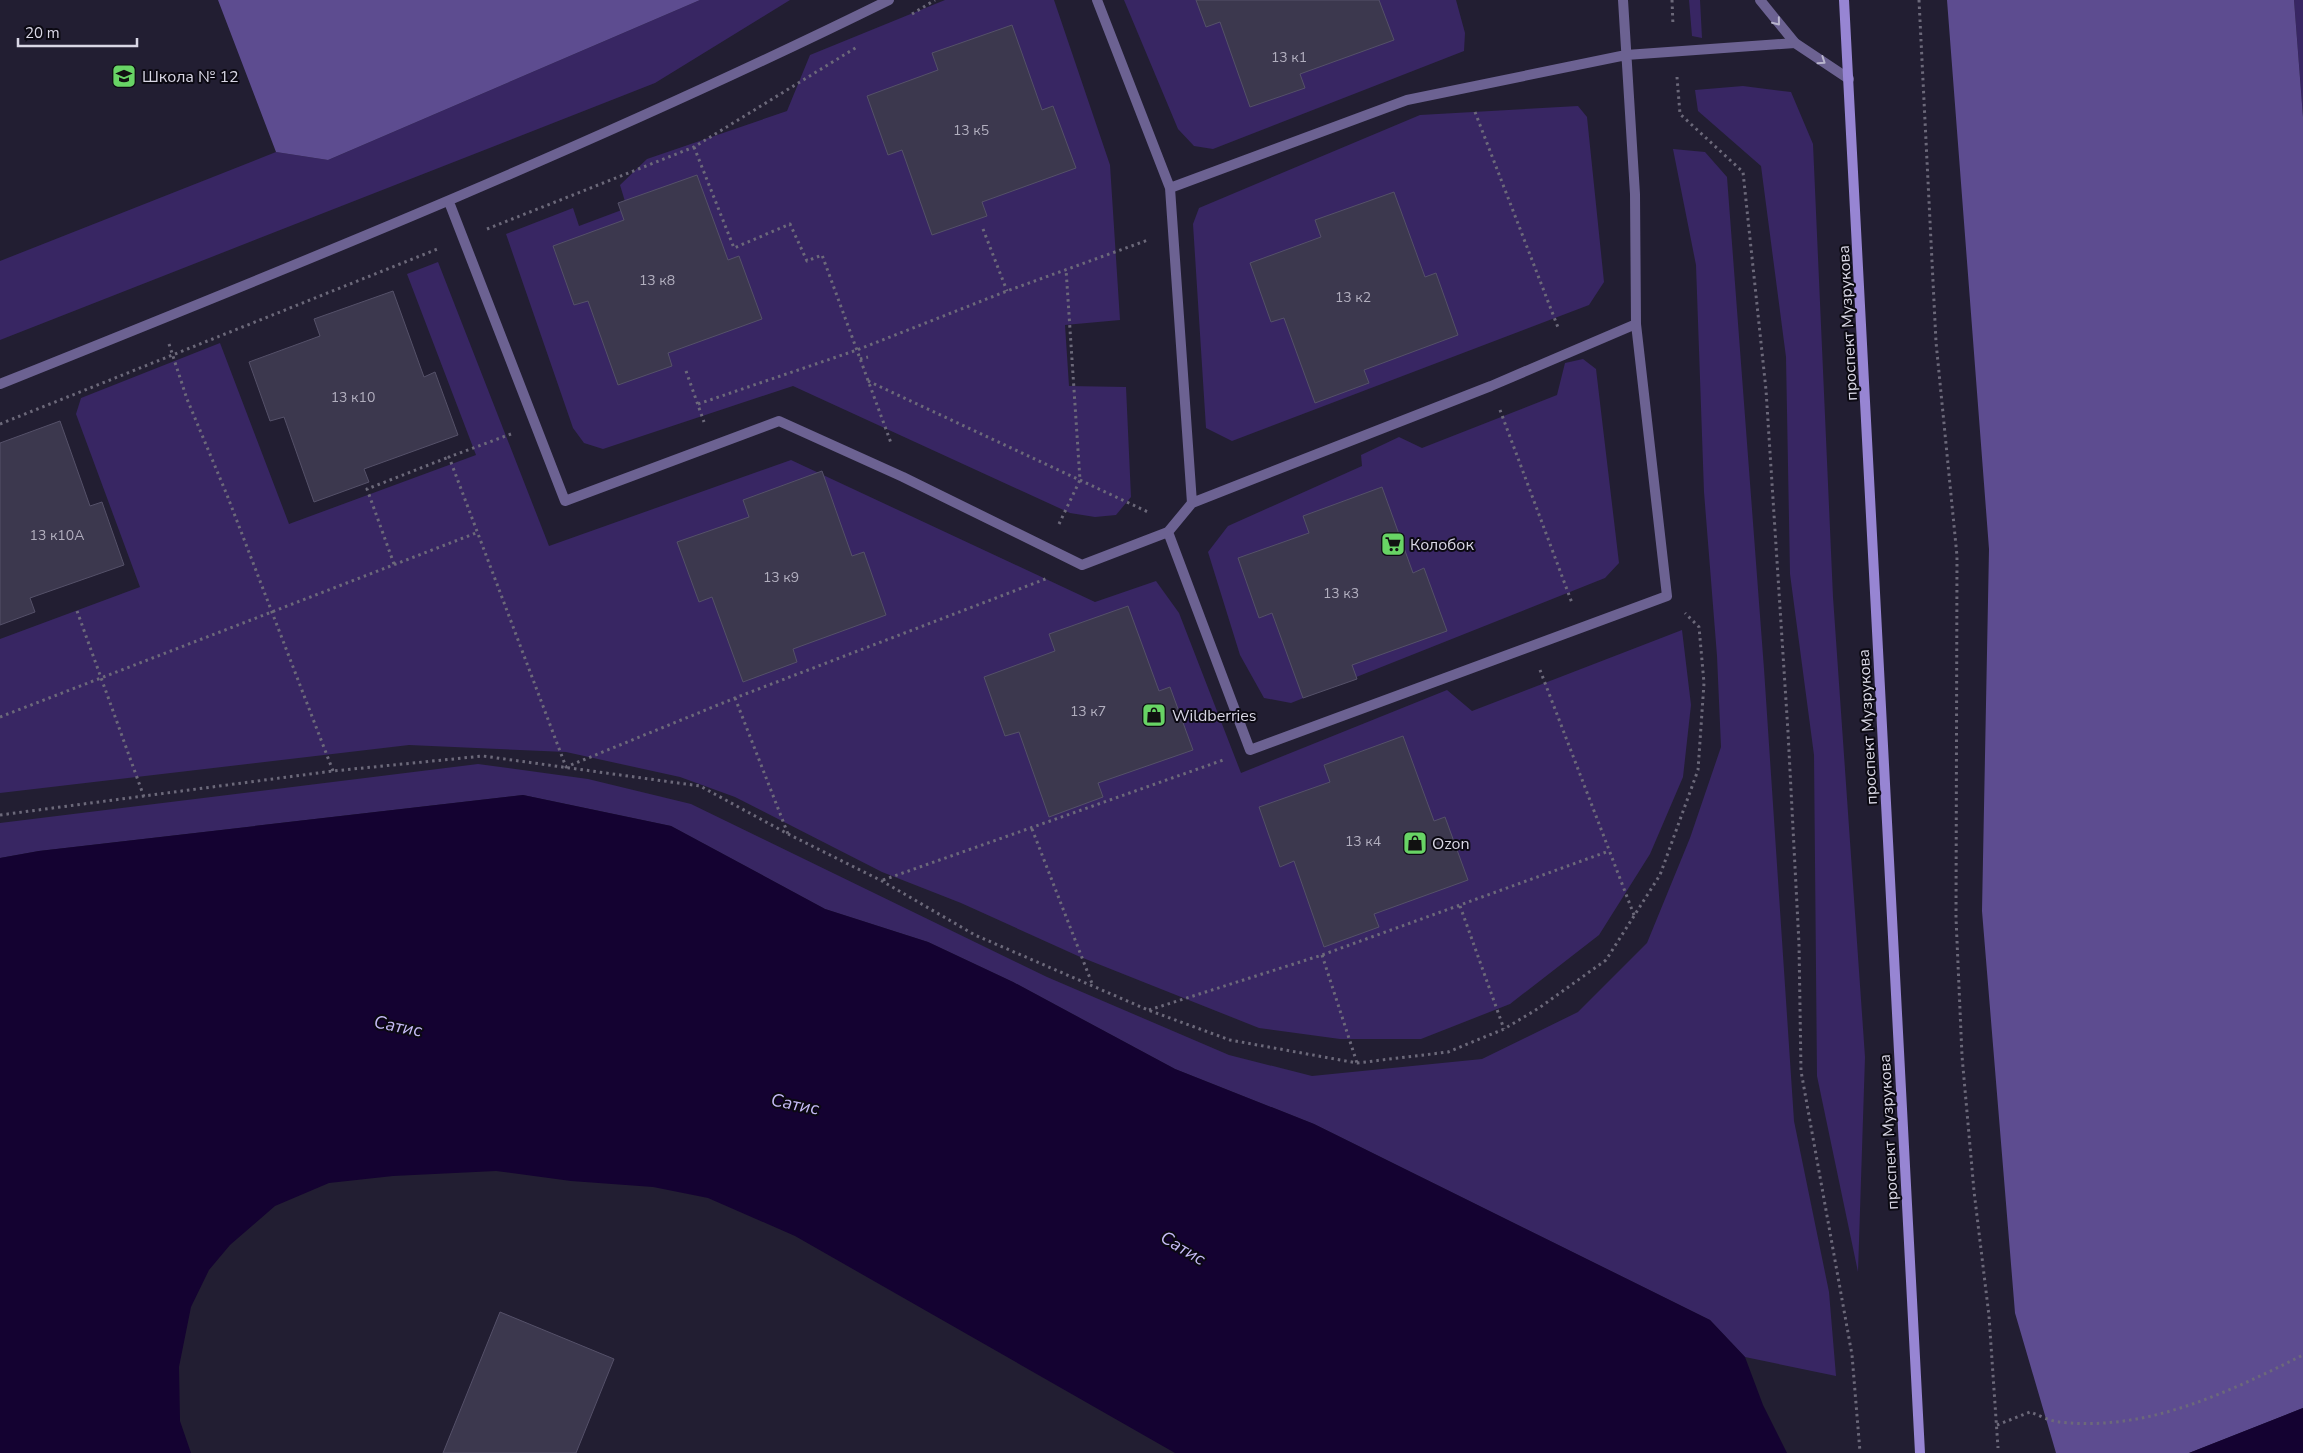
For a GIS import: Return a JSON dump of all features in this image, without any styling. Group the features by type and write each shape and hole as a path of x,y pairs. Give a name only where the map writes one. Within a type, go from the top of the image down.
{"main road":[{"name":"проспект Музрукова","path":"1844,0 1920,1453"}],"street":[{"path":"0,384 449,202 752,68 889,0"},
{"path":"1097,0 1170,188 1192,503"},
{"path":"1171,528 1250,750 1667,596 1636,324 1636,194 1623,0"},
{"path":"1760,0 1795,43 1849,80"},
{"path":"1170,188 1407,100 1626,55 1674,50 1795,43"},
{"path":"449,202 565,501 780,421 903,477 1082,565 1171,528 1192,503 1491,386 1636,324"}],"path":[{"path":"1672,0 1674,50 1680,114 1743,172 1768,429 1795,867 1801,1070 1852,1355 1860,1452"},
{"path":"1920,0 1936,342 1957,556 1956,918 1962,1056 1974,1191 1989,1316 1998,1448"},
{"path":"1465,88 1569,354"},
{"path":"694,147 734,248 790,224 807,261 822,255 903,477"},
{"path":"984,229 1007,291"},
{"path":"698,404 857,350 1007,291 1173,231"},
{"path":"1048,547 1080,480 1066,269"},
{"path":"159,321 187,399 333,770"},
{"path":"860,359 868,357"},
{"path":"686,371 712,446"},
{"path":"867,381 1080,480 1171,528"},
{"path":"1491,386 1581,628"},
{"path":"394,564 367,489 535,425"},
{"path":"449,457 566,767"},
{"path":"0,716 476,532"},
{"path":"566,767 735,698 1082,565"},
{"path":"0,815 333,770 483,756 700,786 788,834 882,881 974,935 1148,1010 1230,1040 1357,1063 1448,1052 1504,1029 1539,1008 1606,960 1660,875 1698,770 1704,683 1699,627 1667,596"},
{"path":"77,611 144,797"},
{"path":"1530,646 1634,915"},
{"path":"735,698 788,834"},
{"path":"882,881 1250,750"},
{"path":"1032,829 1094,987"},
{"path":"1148,1010 1322,955 1609,851"},
{"path":"1460,906 1504,1029"},
{"path":"1322,955 1357,1063"},
{"path":"1997,1425 2030,1412 2057,1422 2102,1423 2170,1412 2236,1388 2303,1355"}],"shaded area":[{"path":"218,0 700,0 328,160 276,152"},
{"path":"700,0 790,0 655,83 0,340 0,261 276,152 328,160"},
{"path":"945,0 1054,0 1110,165 1120,320 1065,325 1069,386 1126,387 1131,497 1116,515 1095,517 1070,513 793,386 603,449 584,443 573,428 506,234 573,208 579,226 627,208 620,185 647,159 787,111 810,55"},
{"path":"1124,0 1456,0 1465,33 1464,51 1213,149 1194,146 1178,129"},
{"path":"1689,0 1700,0 1702,38 1692,36"},
{"path":"1947,0 2294,0 2303,117 2303,1408 2189,1453 2056,1453 2015,1313 1982,911 1989,549"},
{"path":"2294,0 2303,0 2303,117"},
{"path":"1743,86 1791,92 1813,144 1833,597 1865,1057 1858,1272 1817,1076 1814,755 1790,574 1786,357 1761,166 1698,111 1695,90"},
{"path":"1578,106 1587,117 1604,282 1589,305 1232,441 1206,428 1193,224 1199,208 1420,115"},
{"path":"1673,149 1705,152 1727,177 1764,669 1794,1121 1829,1292 1836,1376 1745,1357 1710,1320 1314,1124 1175,1069 1013,982 928,942 825,909 671,826 523,795 39,851 0,858 0,823 478,764 588,779 691,804 1047,977 1229,1055 1312,1076 1482,1059 1578,1012 1647,943 1690,838 1721,747 1717,656 1704,492 1696,265"},
{"path":"438,262 549,546 791,460 1095,602 1156,581 1179,613 1241,773 1447,690 1472,711 1682,630 1691,705 1683,777 1650,854 1599,935 1510,1004 1421,1039 1340,1039 1259,1028 1078,956 961,903 882,872 735,797 680,777 566,752 409,745 0,793 0,639 140,587 76,414 81,398 220,343 289,524 476,455 407,274"},
{"path":"1583,359 1596,369 1619,563 1605,578 1291,703 1264,698 1240,655 1208,552 1228,526 1362,466 1361,455 1399,437 1422,448 1557,395 1565,363"}],"water":[{"name":"Сатис","path":"523,795 671,826 825,909 928,942 1013,982 1175,1069 1314,1124 1710,1320 1745,1357 1763,1405 1787,1453 1175,1453 795,1236 708,1198 653,1187 571,1181 496,1171 393,1176 329,1183 275,1206 230,1245 209,1270 191,1307 179,1367 180,1421 191,1453 0,1453 0,858 39,851"},
{"path":"2303,1408 2303,1453 2189,1453"}],"building":[{"path":"1196,0 1379,0 1394,40 1300,74 1305,88 1250,107 1220,22 1206,27"},
{"path":"1012,25 1042,110 1053,106 1076,168 982,202 987,216 932,235 902,150 888,155 867,96 938,70 932,53"},
{"path":"697,175 728,260 739,256 762,319 668,353 672,366 618,385 588,301 574,305 553,246 624,220 618,203"},
{"path":"1394,192 1425,277 1436,273 1458,335 1364,370 1369,383 1315,403 1284,318 1271,322 1250,263 1321,237 1315,220"},
{"path":"393,291 424,377 435,372 458,435 364,469 369,482 314,502 284,417 270,421 249,362 320,336 314,319"},
{"path":"60,421 90,506 102,502 124,565 30,598 35,612 0,625 0,443"},
{"path":"822,471 852,556 864,552 886,615 793,649 797,662 743,682 712,597 699,602 677,542 749,517 743,500"},
{"path":"1382,487 1413,573 1424,568 1447,631 1352,665 1357,679 1303,698 1272,613 1259,618 1238,558 1309,533 1303,516"},
{"path":"1128,606 1159,691 1170,687 1193,750 1098,783 1103,797 1049,817 1019,732 1005,736 984,677 1055,651 1049,634"},
{"path":"1403,736 1434,821 1445,817 1468,880 1374,914 1379,927 1324,947 1294,861 1280,867 1259,807 1330,782 1324,765"},
{"path":"500,1312 614,1359 576,1453 443,1453"}],"place":[{"name":"Школа № 12","path":"124,76"},
{"name":"Колобок","path":"1393,544"},
{"name":"Wildberries","path":"1154,715"},
{"name":"Ozon","path":"1415,843"}]}
